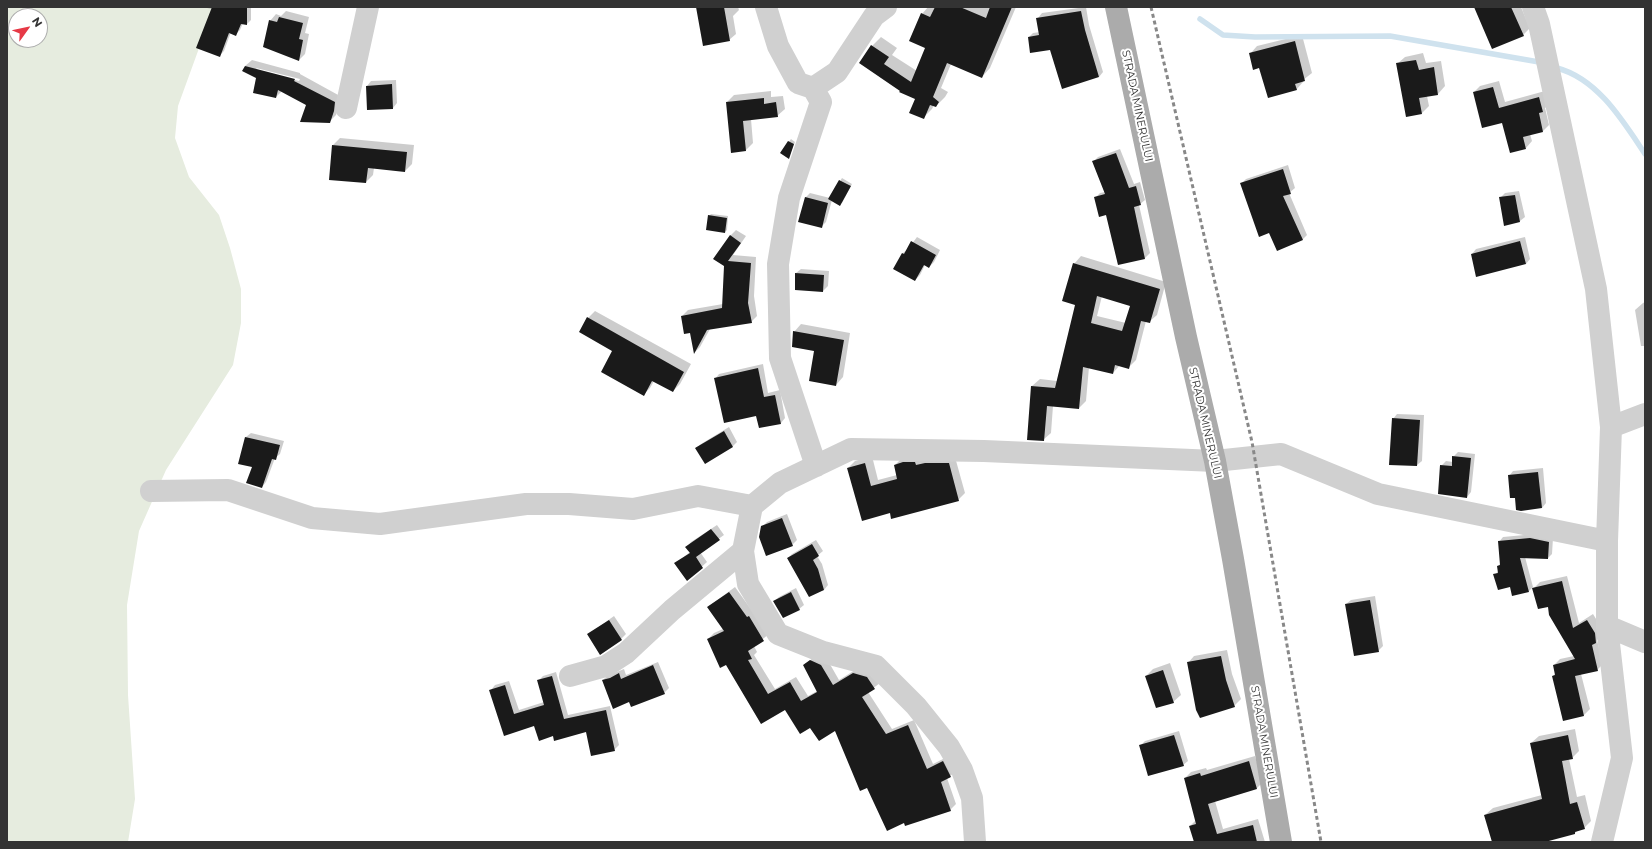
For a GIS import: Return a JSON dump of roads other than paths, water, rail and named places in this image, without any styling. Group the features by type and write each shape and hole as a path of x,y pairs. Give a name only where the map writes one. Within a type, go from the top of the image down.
{"main road":[{"name":"STRADA MINERULUI","path":"1116,7 1184,330 1215,461 1234,559 1281,842"}],"street":[{"path":"346,108 368,7"},
{"path":"766,7 778,46 798,83 813,88 820,102 789,198 778,264 780,358 816,466"},
{"path":"813,88 837,72 874,16 886,7"},
{"path":"1533,7 1539,24 1596,289 1611,427 1607,541 1607,626 1622,758 1602,842"},
{"path":"1611,427 1645,414"},
{"path":"975,842 972,798 962,770 949,747 916,706 876,666 823,652 778,634 748,584 743,551 752,506 780,483 852,450 984,451 1215,461 1281,454 1378,494 1607,541"},
{"path":"151,491 228,490 312,518 380,524 526,504 569,504 633,509 698,496 752,506"},
{"path":"570,676 606,666 626,653 672,610 743,551"},
{"path":"1607,626 1645,642"}],"waterway":[{"path":"1200,19 1223,35 1255,37 1390,36 1539,62"},
{"path":"1557,68 1585,81 1597,91 1628,128 1645,154"}],"railway":[{"path":"1151,7 1252,442 1321,842"}]}
